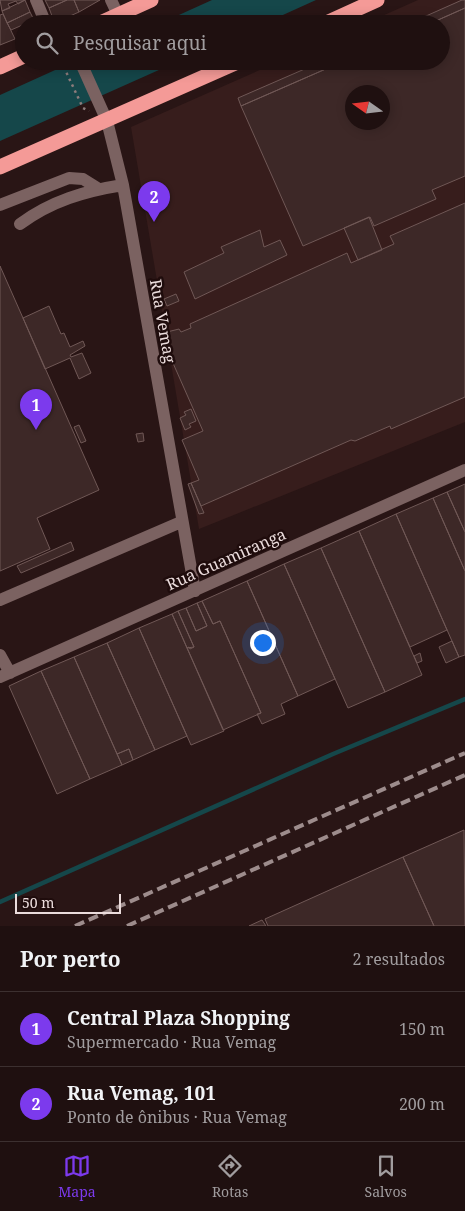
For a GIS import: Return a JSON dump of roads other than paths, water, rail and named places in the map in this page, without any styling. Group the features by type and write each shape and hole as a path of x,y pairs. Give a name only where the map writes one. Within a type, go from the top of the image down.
{"highway":[{"path":"118,15 152,0"},
{"path":"344,15 377,0"},
{"path":"0,66 15,60"},
{"path":"0,167 220,70"}],"street":[{"path":"36,0 42,15"},
{"path":"111,0 118,15"},
{"name":"Rua Vemag","path":"84,70 107,121 123,185 181,522 195,591"},
{"path":"0,205 70,178 83,179 99,189"},
{"path":"20,224 48,206 99,189 123,185"},
{"name":"Rua Guamiranga","path":"5,675 465,470"},
{"path":"0,600 181,522"},
{"path":"0,655 5,675"}],"water":[{"path":"212,0 316,0 283,15 179,15"},
{"path":"55,70 159,70 0,141 0,95"}],"waterway":[{"path":"0,902 333,754 465,699"}],"railway":[{"path":"75,926 465,753"},
{"path":"127,926 465,775"}],"place":[{"name":"Rua Vemag, 101","path":"154,222"},
{"name":"Central Plaza Shopping","path":"36,430"}]}
